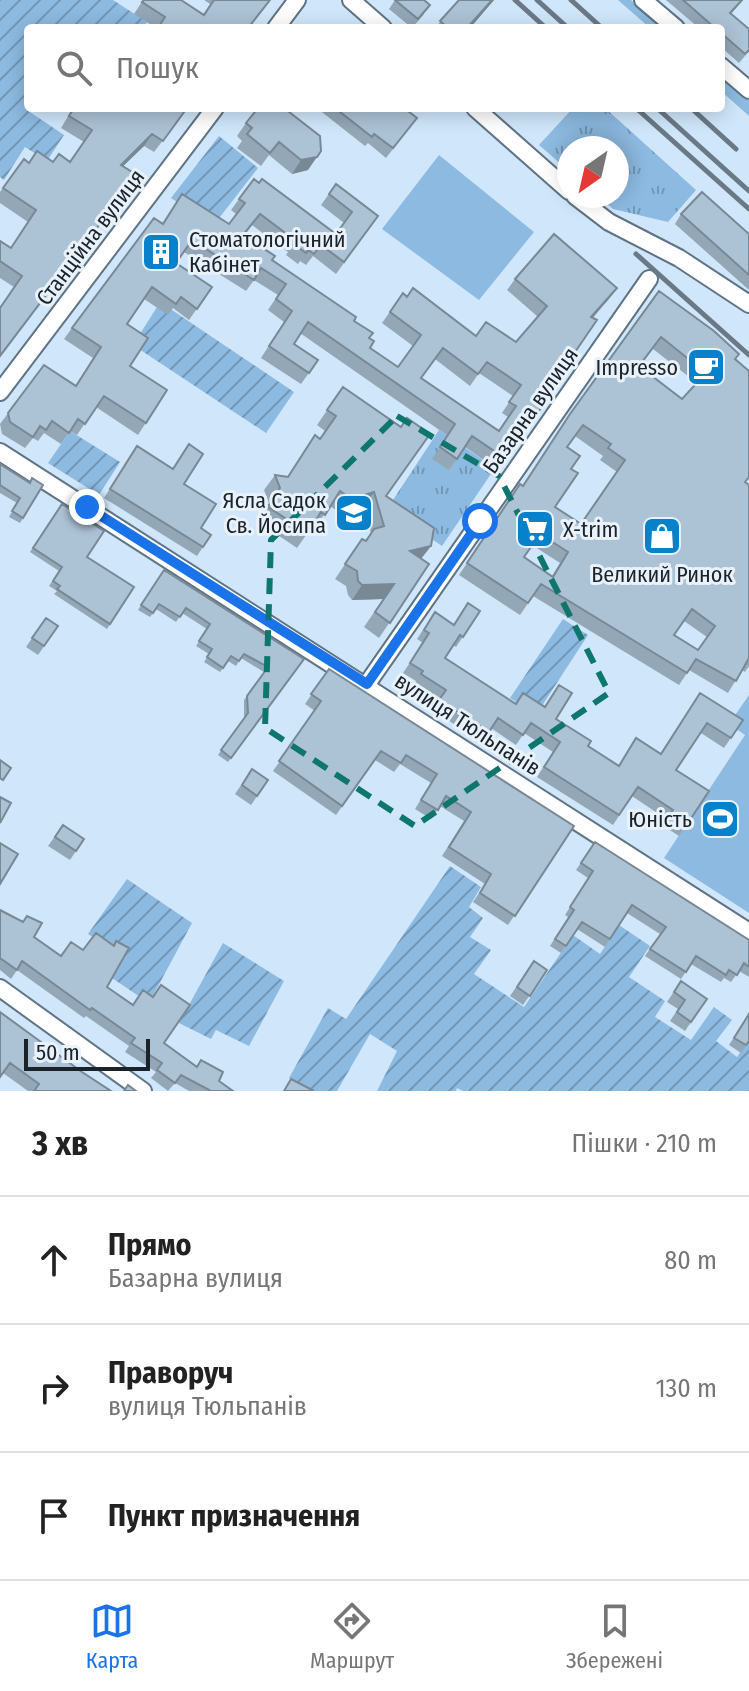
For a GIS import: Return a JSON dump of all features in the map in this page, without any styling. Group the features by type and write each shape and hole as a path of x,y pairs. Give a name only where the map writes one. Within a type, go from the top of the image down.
{"street":[{"path":"279,24 297,0"},
{"path":"351,0 378,24"},
{"path":"643,0 671,24"},
{"path":"725,69 749,90"},
{"name":"Станційна вулиця","path":"0,392 212,112"},
{"path":"480,112 557,180"},
{"path":"591,208 609,222 679,258 749,304"},
{"name":"Базарна вулиця","path":"367,684 649,279"},
{"name":"вулиця Тюльпанів","path":"0,452 367,684 749,932"},
{"path":"0,988 143,1091"}],"highlighted area":[{"path":"397,416 499,476 609,693 415,826 265,728 271,540"}],"green space":[{"path":"0,0 113,0 147,22 24,24 24,112 30,112 64,135 47,161 25,147 4,180 0,177"},
{"path":"618,0 631,0 659,24 645,24"},
{"path":"725,79 749,100 749,116 725,95"},
{"path":"569,112 609,112 696,190 668,222 613,209 629,208 629,136 557,136 557,161 539,145"},
{"path":"219,136 258,168 213,226 171,198"},
{"path":"439,155 534,232 479,300 382,229"},
{"path":"157,307 172,310 294,392 266,433 133,345"},
{"path":"439,430 495,468 442,546 387,509"},
{"path":"70,431 120,462 99,495 48,463"},
{"path":"563,619 588,635 536,715 510,698"},
{"name":"Юність","path":"749,695 749,913 664,858 745,735 729,724"},
{"path":"450,866 481,887 469,907 483,918 470,937 491,950 474,974 524,1007 573,935 600,954 619,925 650,946 629,977 665,1001 655,1017 691,1040 714,1007 732,1020 716,1041 737,1057 749,1040 749,1091 463,1091 457,1088 456,1091 377,1091 397,1051 370,1034 337,1091 313,1091 289,1078 328,1008 346,1019"},
{"path":"127,879 192,923 149,1003 112,978 122,956 88,934"},
{"path":"223,943 284,981 249,1046 216,1030 211,1039 179,1023"}],"building":[{"path":"181,0 204,15 214,0 270,0 251,24 161,24 165,17 142,2"},
{"path":"395,0 424,0 430,5 418,19"},
{"path":"459,0 492,0 471,24 443,24 440,21"},
{"path":"683,0 742,0 730,13 749,29 749,50 745,54 725,36 725,24 710,24"},
{"path":"72,112 184,112 163,141 152,134 121,165 137,175 0,356 0,308 22,276 0,261 0,241 11,248 36,210 3,188 24,159 29,163 37,151 53,162 59,154 70,162 92,130 69,116"},
{"path":"255,112 289,112 320,136 321,151 317,157 301,160 279,142 270,153 247,134 252,128 246,123"},
{"path":"340,112 409,112 417,118 393,148 374,134 372,137"},
{"path":"254,179 259,183 262,179 336,234 352,212 329,194 336,184 378,216 344,262 321,245 314,254 308,250 306,253 294,244 296,241 260,214 243,235 275,256 272,260 356,317 354,321 373,333 369,338 374,341 370,348 398,367 421,335 390,312 403,293 407,297 413,288 476,336 486,322 516,342 547,306 515,279 554,234 617,288 591,317 597,320 545,396 548,398 534,418 531,416 503,457 472,436 457,459 440,447 455,424 308,322 294,344 318,360 309,373 269,346 292,311 276,299 286,284 261,268 254,280 192,240 176,263 212,287 197,309 181,297 176,304 152,287 127,324 148,338 130,366 167,390 146,423 104,396 85,424 78,419 69,433 52,421 46,430 40,426 33,437 10,422 8,413 44,365 76,386 101,347 72,328 154,218 163,224 182,194 229,224 245,203 239,199","holes":["443,348 478,374 487,362 521,385 509,402 516,406 499,431 421,378"]},
{"path":"702,192 749,234 749,275 681,214"},
{"name":"Великий Ринок","path":"659,291 714,331 739,354 735,359 749,371 749,477 745,482 749,485 749,658 736,681 696,659 687,673 541,584 528,603 467,563","holes":["661,337 706,373 682,399 639,366","583,425 611,444 608,448 625,460 581,524 555,507 578,473 571,469 580,456 567,447","540,534 568,552 553,577 524,557","692,609 715,626 698,650 674,635"]},
{"path":"343,387 401,427 407,418 430,434 386,496 434,528 431,546 410,551 429,564 390,623 375,612 394,584 362,585 358,581 357,571 345,564 362,539 366,541 374,529 384,526 374,492 351,499 340,491 325,515 321,512 308,533 268,507 280,488 275,475 288,477 315,435 320,439 336,416 327,410"},
{"path":"189,444 203,454 184,484 216,504 201,528 211,535 203,547 110,489 137,446 173,469"},
{"path":"0,464 30,483 32,478 43,485 23,518 12,511 20,498 0,485"},
{"path":"62,504 104,531 87,557 134,587 110,624 57,589 60,586 53,581 62,567 33,548"},
{"path":"164,570 304,659 231,758 221,750 248,713 247,696 268,667 244,654 239,661 231,656 223,668 207,657 212,649 199,641 210,624 186,608 180,617 159,604 153,613 141,605"},
{"path":"468,603 480,611 445,658 516,704 523,693 545,707 559,685 572,693 556,719 591,741 588,746 619,766 636,738 661,754 700,693 743,720 731,738 707,723 676,770 709,791 686,826 669,816 673,810 638,787 619,815 544,767 560,742 531,723 523,735 498,718 489,732 439,700 446,690 410,663 429,633 424,630 435,612 454,625"},
{"path":"46,618 58,626 44,646 32,638"},
{"path":"329,669 574,826 515,916 480,893 491,874 449,847 471,812 446,796 438,810 421,800 437,774 406,755 401,763 381,751 342,806 279,761 321,701 311,694"},
{"path":"0,760 11,768 3,780 0,778"},
{"path":"252,769 268,780 257,796 242,785"},
{"path":"0,797 11,803 0,823"},
{"path":"63,825 84,839 76,851 55,837"},
{"path":"595,842 749,940 749,967 744,963 737,975 729,970 726,975 696,956 686,972 650,949 666,927 632,905 610,939 582,922 566,946 555,939 574,910 570,907 593,871 581,863"},
{"path":"0,843 18,854 0,884"},
{"path":"0,910 23,922 27,916 42,923 34,937 61,956 71,942 83,950 96,933 114,946 116,941 129,948 107,987 133,1005 143,990 153,997 161,985 190,1005 164,1043 197,1067 201,1060 223,1072 219,1081 233,1091 211,1091 181,1075 175,1083 157,1070 162,1063 131,1043 135,1038 22,961 17,970 0,958"},
{"path":"534,961 547,970 530,996 517,987"},
{"path":"681,981 707,999 691,1022 677,1012 685,1000 674,992"},
{"path":"0,1012 111,1091 34,1091 39,1084 10,1063 0,1077"},
{"path":"749,1014 749,1041 746,1045 734,1038"},
{"path":"291,1079 314,1091 284,1091"}],"railway":[{"path":"515,0 542,24"},
{"path":"537,0 564,24"},
{"path":"571,0 598,24"},
{"path":"640,112 749,209"},
{"path":"661,112 749,191"},
{"path":"695,112 736,149"},
{"path":"636,254 749,355"}],"place":[{"name":"Стоматологічний Кабінет","path":"161,252"},
{"name":"Impresso","path":"706,367"},
{"name":"Ясла Садок Св. Йосипа","path":"354,513"},
{"name":"X-trim","path":"535,529"},
{"name":"Великий Ринок","path":"662,536"},
{"name":"Юність","path":"720,819"}],"route":[{"path":"87,507 367,684 480,521"}]}
